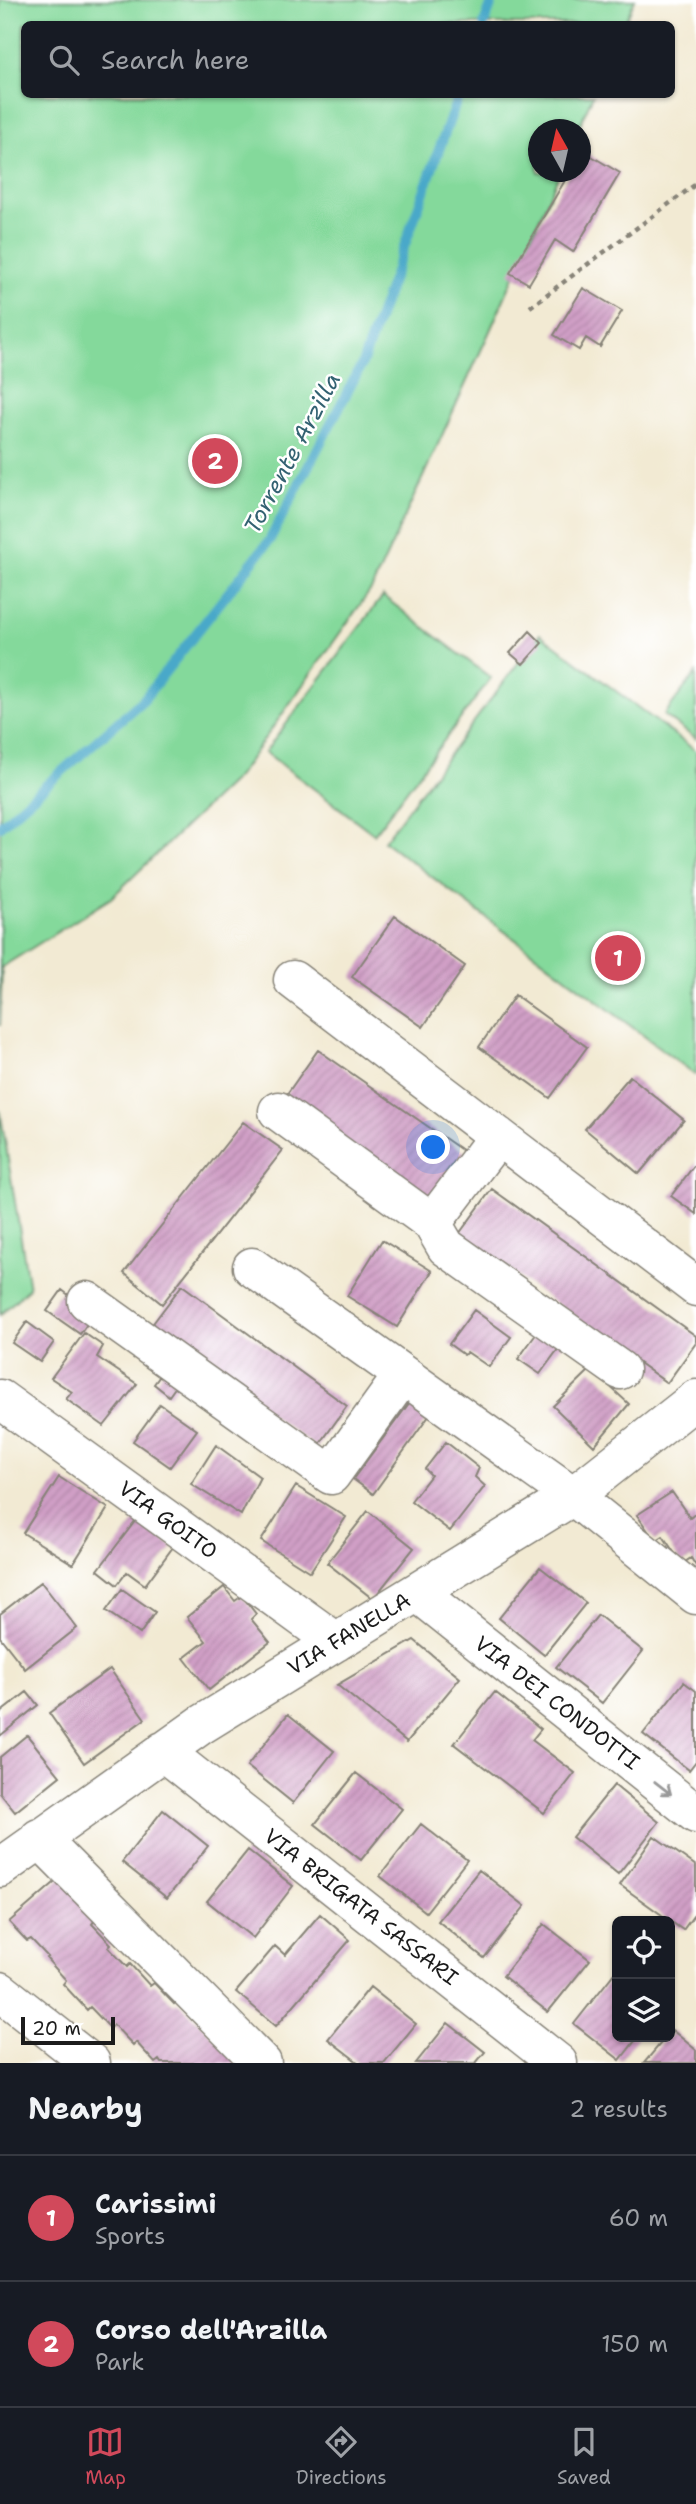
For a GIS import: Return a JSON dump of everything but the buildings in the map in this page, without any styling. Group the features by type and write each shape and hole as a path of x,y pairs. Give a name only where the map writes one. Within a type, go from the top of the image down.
{"street":[{"path":"293,980 696,1287"},
{"path":"278,1111 432,1223 446,1247 620,1370"},
{"path":"432,1223 498,1136"},
{"path":"251,1267 573,1496 696,1595"},
{"path":"88,1301 331,1475 403,1375"},
{"name":"VIA GOITO","path":"0,1399 336,1642"},
{"name":"VIA FANELLA","path":"0,1868 163,1751 573,1496 691,1413"},
{"name":"VIA DEI CONDOTTI","path":"418,1593 696,1814"},
{"name":"VIA BRIGATA SASSARI","path":"163,1751 558,2063"},
{"path":"39,1838 262,2063"},
{"path":"0,1991 91,2063"}],"path":[{"path":"530,307 696,184"}],"green space":[{"path":"0,0 635,0 625,21 21,21 21,98 592,98 582,119 528,119 528,182 556,182 372,588 238,776 111,898 2,967 0,1026"},
{"path":"383,596 491,678 374,834 265,752"},
{"path":"540,634 696,751 696,1075 384,841"},
{"path":"696,673 696,739 664,715"},
{"path":"0,1110 29,1288 0,1315"}],"waterway":[{"name":"Torrente Arzilla","path":"485,21 493,0"},
{"name":"Torrente Arzilla","path":"0,826 144,699 269,541 362,364 458,98"}],"place":[{"name":"Corso dell'Arzilla","path":"215,461"},
{"name":"Carissimi","path":"618,958"}]}
